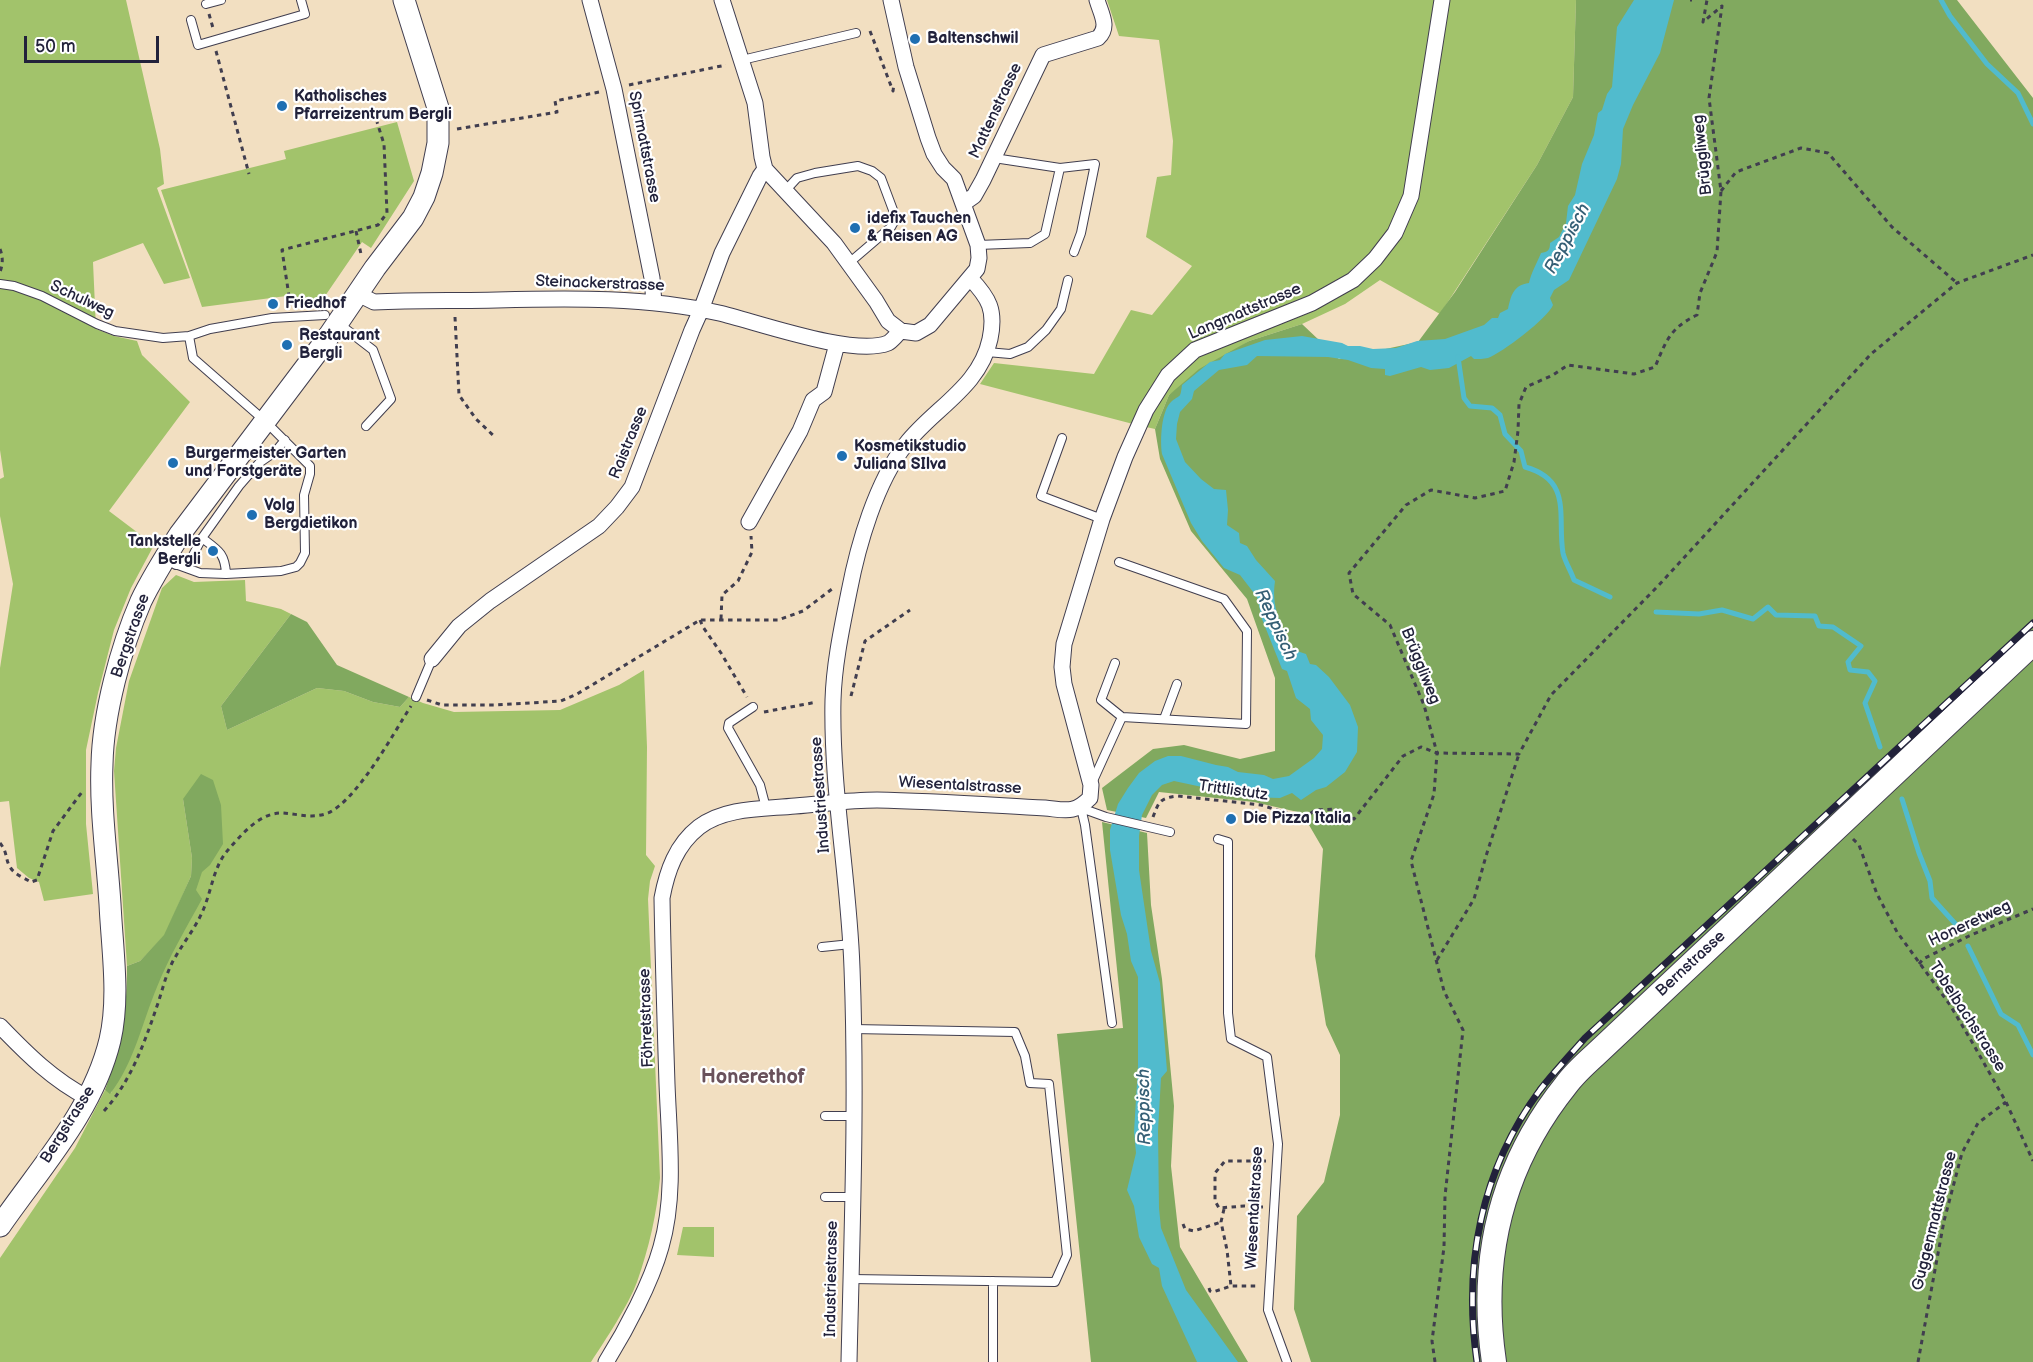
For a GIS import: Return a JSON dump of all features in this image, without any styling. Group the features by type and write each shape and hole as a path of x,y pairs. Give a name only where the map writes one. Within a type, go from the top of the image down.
{"main road":[{"name":"Bernstrasse","path":"1494,1362 1489,1324 1491,1257 1511,1176 1542,1116 1567,1083 2033,644"}],"street":[{"name":"Bergstrasse","path":"0,1226 62,1139 88,1098 105,1060 111,1036 112,939 102,783 105,729 120,665 141,602 170,562 180,534 265,422 332,319 358,294 420,207 432,172 438,143 439,118 436,98 404,0"},
{"name":"Spirmattstrasse","path":"590,0 614,89 652,278 654,303"},
{"path":"723,0 754,103 765,169 834,243 888,321 901,331"},
{"path":"891,0 906,67 934,154 954,179 978,245 980,258 977,269 970,278"},
{"name":"Mattenstrasse","path":"964,203 974,195 994,158 1043,55 1098,38 1104,33 1105,26 1097,0"},
{"name":"Langmattstrasse","path":"1091,785 1064,684 1062,666 1064,644 1102,519 1129,448 1146,410 1168,375 1196,350 1312,303 1353,280 1375,259 1395,233 1411,196 1442,0"},
{"name":"Raistrasse","path":"432,659 459,626 490,601 599,526 632,487 722,253 765,169"},
{"name":"Steinackerstrasse","path":"358,294 374,302 535,299 654,303 701,310 837,344 868,346 889,342 901,331 916,333 930,325 970,278"},
{"name":"Industriestrasse","path":"849,1362 854,1116 853,1029 851,944 838,801 833,699 837,660 849,590 874,501 886,475 906,443 976,374 987,352 991,333 990,304 970,278"},
{"path":"749,522 800,431 813,400 824,392 837,344"},
{"path":"1081,808 1090,798 1091,785"},
{"name":"Föhretstrasse","path":"609,1356 653,1271 661,1248 669,1209 662,898 665,879 673,858 682,844 700,826 732,812 838,801"},
{"name":"Wiesentalstrasse","path":"838,801 928,802 1068,810 1081,808"},
{"path":"0,1026 41,1068 88,1098"}],"lane":[{"path":"206,4 221,0"},
{"path":"192,20 198,45 305,14 301,0"},
{"path":"742,60 856,33"},
{"path":"994,158 1060,168 1095,164 1082,233 1074,252"},
{"path":"785,191 797,178 858,166 872,171 881,178 896,218 891,227 849,263"},
{"path":"978,245 1030,243 1046,234 1060,168"},
{"path":"987,352 1010,354 1028,347 1046,330 1061,309 1068,280"},
{"name":"Schulweg","path":"0,284 14,286 42,296 115,331 162,338 189,336 210,329 288,317 332,319"},
{"path":"332,319 373,350 391,399 366,426"},
{"path":"170,562 209,574 261,573 296,567 304,558 305,553 304,495 310,474 309,466 285,440 193,358 189,336"},
{"path":"1062,438 1041,496 1102,519"},
{"path":"170,562 189,561 202,538 239,486 259,463 275,452 285,440"},
{"path":"202,538 222,555 226,574"},
{"path":"1115,663 1101,700 1122,717 1246,724 1247,631 1224,599 1119,562"},
{"path":"416,697 432,659"},
{"path":"1164,719 1177,684"},
{"path":"753,707 729,723 728,728 760,785 766,808"},
{"path":"1091,785 1122,717"},
{"path":"1081,808 1106,817 1170,832"},
{"path":"1081,808 1113,1023"},
{"name":"Wiesentalstrasse","path":"1218,839 1228,842 1228,1013 1231,1038 1267,1057 1278,1144 1268,1310 1287,1362"},
{"path":"822,947 851,944"},
{"path":"851,1279 1055,1282 1067,1255 1049,1084 1030,1083 1025,1056 1015,1032 853,1029"},
{"path":"825,1116 854,1116"},
{"path":"825,1197 852,1197"},
{"path":"993,1281 993,1362"}],"path":[{"name":"Brüggliweg","path":"1437,753 1424,705 1390,625 1353,594 1348,573 1406,505 1431,490 1475,498 1505,491 1514,462 1519,404 1526,387 1553,375 1568,365 1634,374 1655,367 1666,340 1680,323 1697,315 1700,293 1717,252 1721,191 1709,98 1722,6 1703,22 1707,0"},
{"path":"206,4 249,174"},
{"path":"856,33 870,31 893,91 898,70 906,67"},
{"path":"632,85 721,66"},
{"path":"458,129 557,112 555,101 614,89"},
{"path":"288,317 289,296 282,250 378,225 387,213 384,144 377,122"},
{"path":"1721,191 1736,172 1801,148 1828,153 1892,227 1958,283"},
{"path":"356,231 362,255"},
{"path":"0,249 2,265 0,272"},
{"path":"1437,961 1474,899 1485,856 1519,754 1551,694 1658,586 1871,354 1958,283 2033,255"},
{"path":"454,301 459,395 476,418 495,437"},
{"path":"721,620 722,595 738,581 753,546"},
{"path":"99,1116 128,1079 172,963 193,930 210,891 216,869 227,850 257,821 268,815 281,813 317,816 328,813 340,805 354,791 373,765 416,697 442,705 470,706 561,701 577,694 700,620 778,620 803,611 833,588 849,590"},
{"path":"850,702 865,641 910,610"},
{"path":"700,620 753,707 759,713 833,699"},
{"name":"Trittlistutz","path":"1147,826 1159,802 1166,797 1178,796 1261,806 1293,815 1306,816 1316,810 1335,809 1346,818 1354,819 1403,756 1421,747 1437,753"},
{"path":"1435,1362 1432,1341 1444,1247 1445,1196 1463,1030 1444,991 1411,861 1434,794 1437,753 1519,754"},
{"path":"0,843 6,851 10,868 31,882 37,880 53,831 87,785 102,783"},
{"name":"Tobelbachstrasse","path":"1863,855 1877,894 1897,932 1967,1033 2006,1102 2033,1161"},
{"name":"Honeretweg","path":"1919,964 1923,959 1969,936 2033,909"},
{"name":"Guggenmattstrasse","path":"1918,1362 1944,1221 1962,1153 1978,1124 2006,1102"},
{"path":"1274,1208 1244,1206 1219,1208 1215,1201 1215,1173 1225,1161 1277,1161"},
{"path":"1224,1209 1221,1222 1231,1286"},
{"path":"1184,1224 1185,1229 1194,1231 1221,1222"},
{"path":"1209,1288 1213,1292 1231,1286 1269,1286"}],"green space":[{"path":"0,0 126,0 160,149 164,184 157,188 190,278 164,284 143,243 93,262 96,329 137,341 142,355 190,402 109,511 154,545 131,588 114,630 86,750 86,824 93,894 44,901 39,882 29,878 17,868 9,801 0,802 0,668 13,584 0,516 0,479 4,477 0,450"},
{"path":"1107,0 1576,0 1573,97 1537,165 1440,314 1380,280 1345,304 1302,324 1249,341 1169,395 1155,429 980,384 994,363 1094,374 1131,310 1152,315 1192,266 1146,237 1157,177 1171,175 1173,141 1159,40 1119,36"},
{"path":"1576,0 1957,0 2033,98 2033,1362 1311,1362 1294,1309 1297,1216 1324,1182 1340,1115 1340,1055 1326,1025 1315,956 1323,849 1302,813 1254,802 1159,792 1146,818 1107,810 1102,788 1153,749 1184,745 1240,759 1275,751 1275,678 1247,599 1191,531 1160,459 1155,429 1169,395 1199,369 1249,341 1302,324 1339,359 1418,342 1455,292 1537,165 1573,97"},
{"path":"397,122 414,181 371,248 362,242 323,299 297,306 294,295 202,307 161,190 286,159 284,151"},
{"path":"176,575 194,582 245,580 246,601 281,609 291,614 221,706 227,730 317,688 344,691 373,702 400,707 409,697 454,712 560,710 619,685 644,670 647,747 646,855 655,866 648,899 660,1178 652,1230 637,1282 610,1333 591,1362 0,1362 0,1258 75,1148 105,1090 111,1093 221,805 183,799 192,858 191,876 165,935 140,961 127,966 114,771 116,748 129,681 162,588"},
{"path":"291,614 307,622 337,665 409,697 400,707 373,702 344,691 317,688 227,730 221,706"},
{"path":"201,774 213,780 221,805 223,844 210,865 202,872 196,890 202,899 167,965 131,1056 110,1094 105,1090 122,1030 127,966 140,961 164,935 191,876 192,858 183,799"},
{"path":"1102,822 1147,833 1151,905 1162,979 1174,1106 1171,1166 1180,1247 1248,1362 1091,1362 1057,1034 1123,1028"},
{"path":"683,1227 714,1227 714,1257 677,1255"}],"water":[{"name":"Reppisch","path":"1634,0 1674,0 1660,53 1623,129 1621,164 1617,179 1569,280 1554,290 1550,298 1553,305 1543,318 1524,335 1488,358 1474,359 1471,356 1449,368 1430,370 1421,367 1390,376 1385,375 1385,369 1371,368 1348,360 1328,357 1257,356 1247,365 1219,370 1194,391 1192,399 1180,412 1176,439 1185,462 1214,489 1226,490 1227,525 1239,533 1240,543 1247,546 1275,581 1274,600 1280,624 1291,649 1306,654 1310,664 1316,665 1329,677 1350,705 1358,727 1357,752 1345,772 1326,787 1316,790 1301,800 1292,793 1280,798 1249,797 1174,781 1162,785 1152,795 1142,815 1139,836 1139,870 1151,951 1160,983 1167,1071 1161,1078 1158,1131 1161,1228 1186,1290 1238,1362 1197,1362 1162,1286 1159,1268 1152,1264 1139,1237 1134,1206 1127,1190 1136,1153 1134,1132 1138,1067 1138,977 1131,961 1127,934 1121,915 1110,850 1110,830 1118,804 1128,788 1139,773 1155,761 1168,756 1181,756 1273,779 1289,776 1314,758 1322,749 1323,735 1311,720 1310,709 1296,698 1287,671 1282,669 1262,619 1257,597 1240,575 1224,568 1191,523 1162,454 1163,418 1168,405 1180,396 1182,385 1210,362 1220,360 1225,354 1265,340 1302,336 1348,346 1373,349 1396,348 1417,341 1445,339 1484,325 1492,318 1498,318 1500,313 1508,309 1516,289 1529,283 1541,253 1548,250 1550,243 1559,237 1566,223 1568,206 1575,195 1582,164 1594,135 1598,113 1602,110 1612,87 1617,27"}],"waterway":[{"path":"1941,0 1950,16 1987,64 2018,93 2033,124"},
{"path":"1458,357 1464,398 1470,406 1492,408 1500,415 1505,434 1521,451 1525,467 1540,473 1557,490 1560,501 1563,553 1574,580 1610,597"},
{"path":"1656,612 1699,614 1722,610 1753,619 1768,607 1776,615 1815,616 1819,626 1833,627 1861,646 1848,662 1850,670 1868,672 1875,681 1865,703 1880,747"},
{"path":"1902,799 1930,881 1932,898 1960,929"},
{"path":"1968,946 2001,1014 2018,1025 2033,1055"}],"railway":[{"path":"1477,1362 1473,1325 1473,1289 1475,1254 1481,1219 1490,1185 1503,1152 1540,1090 1585,1038 2033,623"}],"place":[{"name":"Baltenschwil","path":"915,39"},
{"name":"Katholisches Pfarreizentrum Bergli","path":"282,106"},
{"name":"idefix Tauchen & Reisen AG","path":"855,228"},
{"name":"Friedhof","path":"273,304"},
{"name":"Restaurant Bergli","path":"287,345"},
{"name":"Kosmetikstudio Juliana SIlva","path":"842,456"},
{"name":"Burgermeister Garten und Forstgeräte","path":"173,463"},
{"name":"Volg Bergdietikon","path":"252,515"},
{"name":"Tankstelle Bergli","path":"213,551"},
{"name":"Die Pizza Italia","path":"1231,819"}],"district":[{"name":"Honerethof","path":"753,1078"}]}
